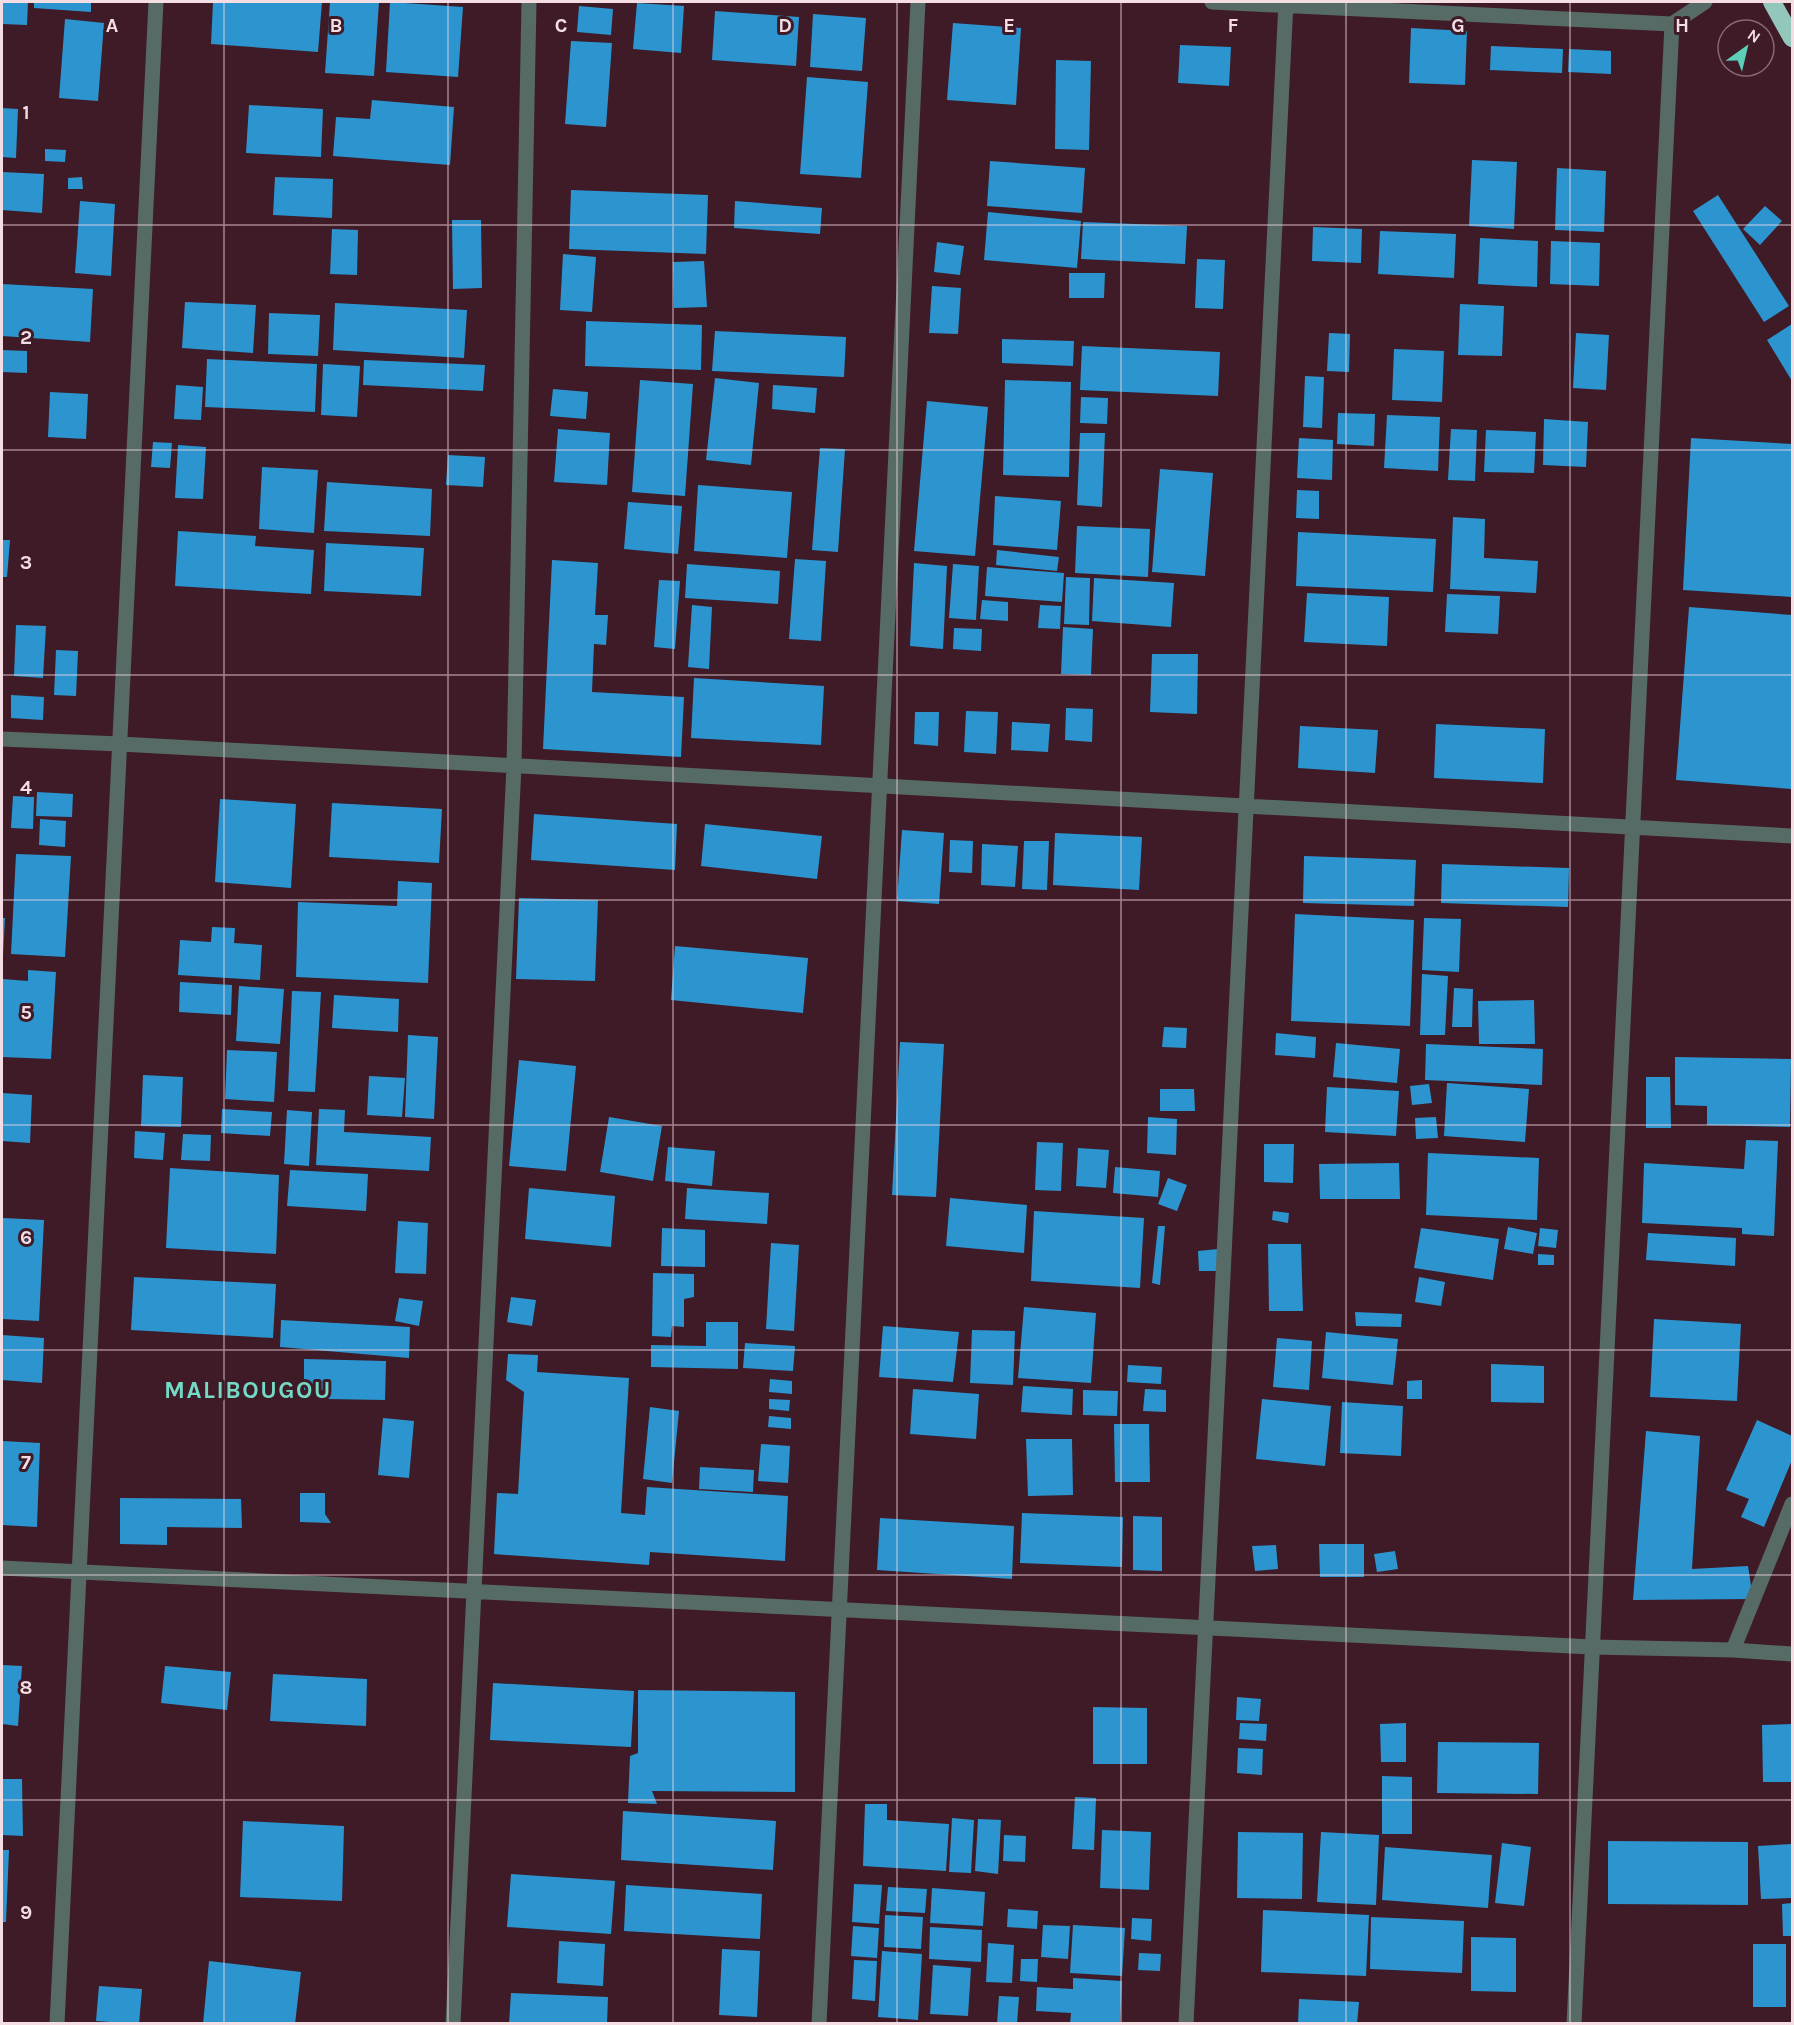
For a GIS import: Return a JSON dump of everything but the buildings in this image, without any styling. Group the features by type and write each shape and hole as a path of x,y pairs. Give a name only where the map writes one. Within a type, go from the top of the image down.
{"highway":[{"path":"1772,2 1792,38"}],"street":[{"path":"57,2024 156,2"},
{"path":"453,2024 514,766 530,2"},
{"path":"819,2024 918,2"},
{"path":"1212,2 1286,3 1672,24 1705,2"},
{"path":"1186,2024 1286,3"},
{"path":"1574,2024 1672,24"},
{"path":"2,740 120,744 1792,836"},
{"path":"1733,1650 1792,1504"},
{"path":"2,1568 1593,1647 1733,1650 1792,1654"}],"district":[{"name":"MALIBOUGOU","path":"248,1390"}]}
